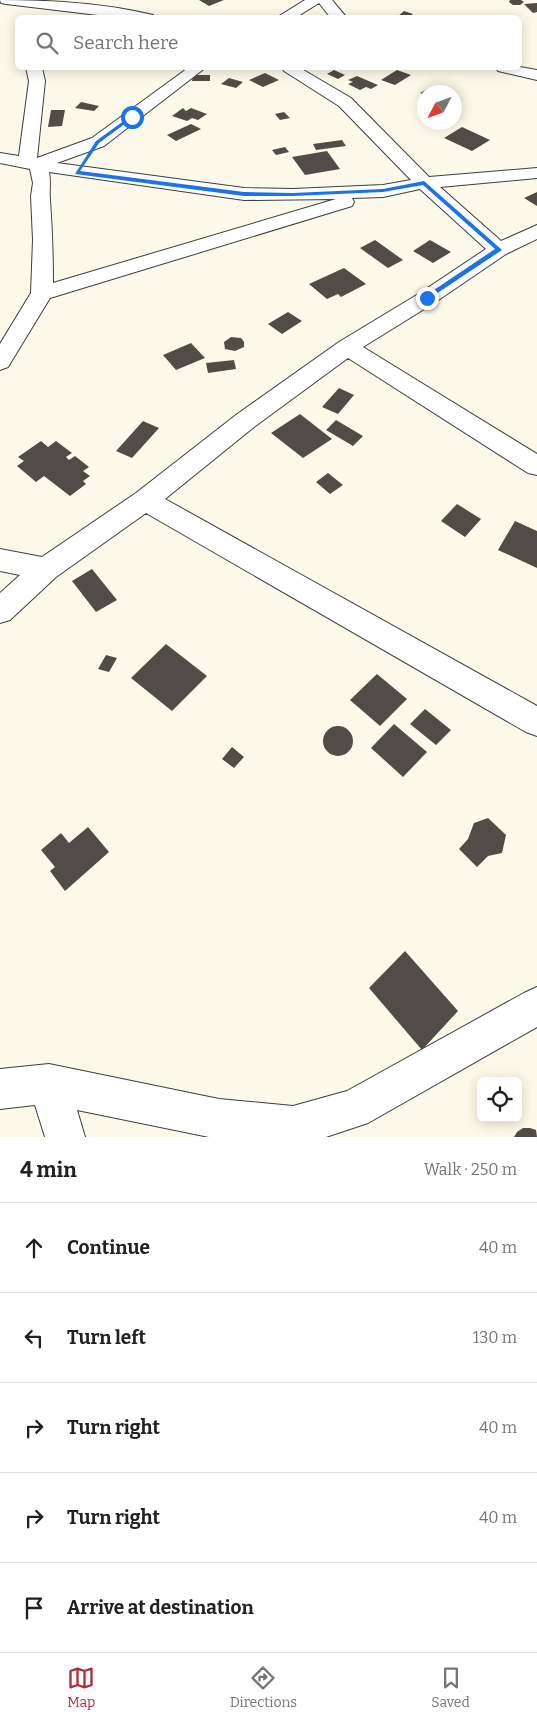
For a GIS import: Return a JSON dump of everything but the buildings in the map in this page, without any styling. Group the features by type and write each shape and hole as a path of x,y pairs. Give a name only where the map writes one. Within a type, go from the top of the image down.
{"street":[{"path":"6,0 127,15"},
{"path":"288,15 315,0"},
{"path":"325,0 337,15"},
{"path":"44,15 50,4"},
{"path":"0,362 42,293 43,240 40,196 35,170 37,81 34,70"},
{"path":"35,170 98,142 194,70"},
{"path":"293,70 345,102 424,183 499,250"},
{"path":"513,70 537,75"},
{"path":"74,172 98,142"},
{"path":"0,158 35,170 74,172 244,194 383,191"},
{"path":"42,293 383,191 424,183 537,173"},
{"path":"0,611 46,569 146,500 245,421 347,347 427,298 499,250 537,231"},
{"path":"347,347 537,466"},
{"path":"146,500 537,722"},
{"path":"0,560 46,569"},
{"path":"0,1089 49,1084 219,1119 293,1126 354,1108 537,1006"},
{"path":"49,1084 65,1137"}],"route":[{"path":"132,117 98,142 76,172 244,194 383,191 424,183 499,250 427,298"}]}
